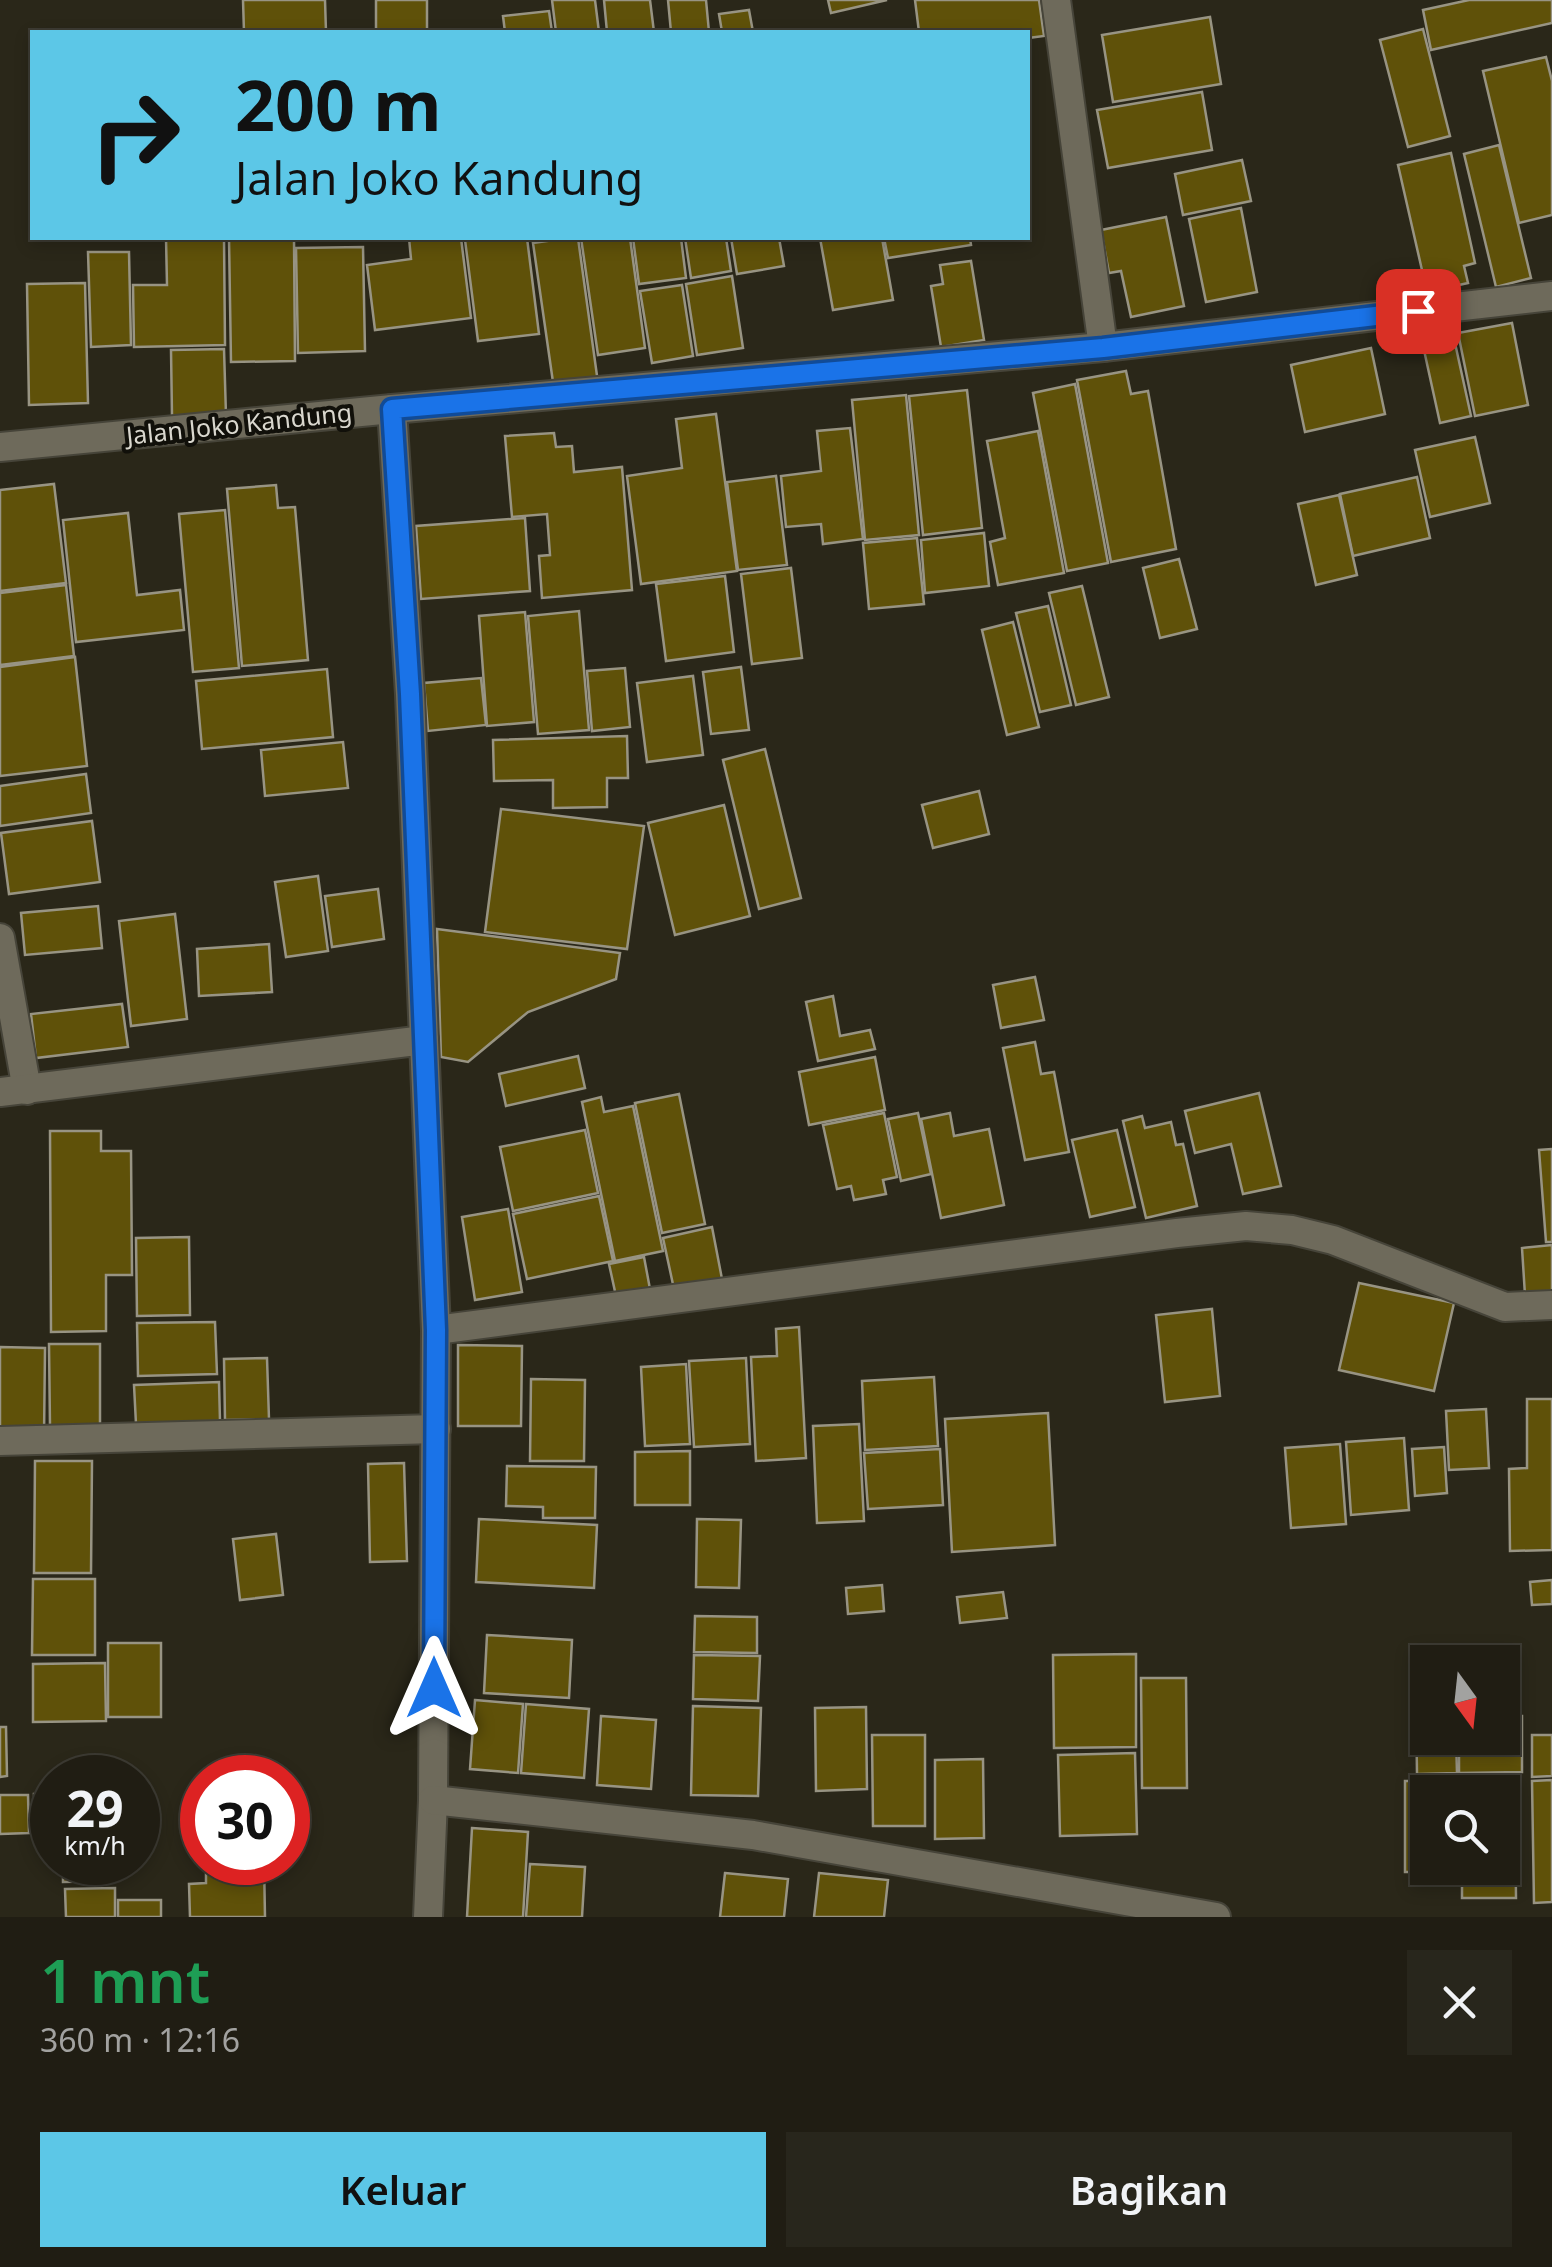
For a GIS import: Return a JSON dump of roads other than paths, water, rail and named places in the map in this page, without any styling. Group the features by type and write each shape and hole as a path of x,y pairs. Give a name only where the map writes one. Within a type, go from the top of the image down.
{"street":[{"path":"1056,0 1103,348"},
{"name":"Jalan Joko Kandung","path":"0,448 392,409 1103,348 1552,296"},
{"path":"392,409 410,694 436,1330 433,1800 428,1917"},
{"path":"0,938 13,1091 424,1042"},
{"path":"436,1330 1246,1226 1292,1230 1332,1240 1505,1307 1552,1304"},
{"path":"0,1440 436,1428"},
{"path":"433,1800 752,1835 1216,1917"}]}
